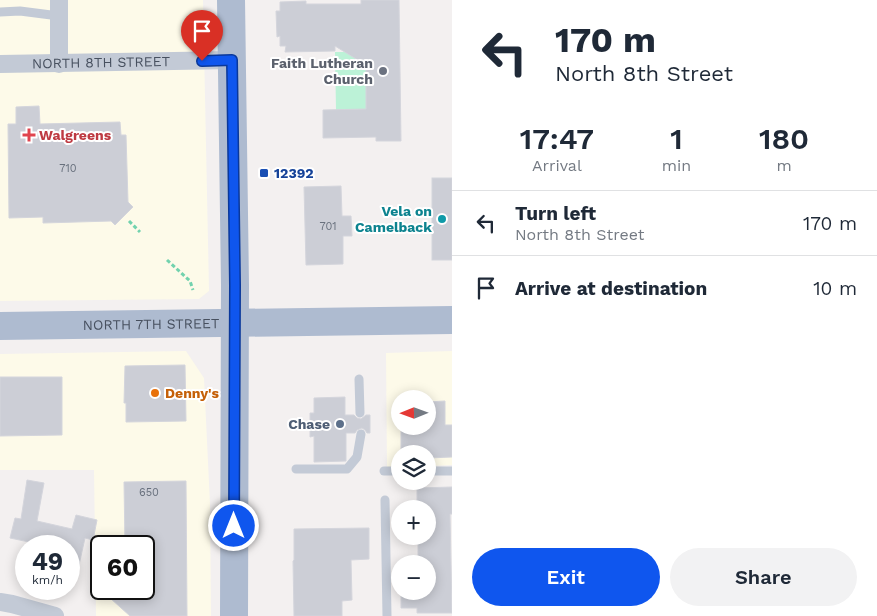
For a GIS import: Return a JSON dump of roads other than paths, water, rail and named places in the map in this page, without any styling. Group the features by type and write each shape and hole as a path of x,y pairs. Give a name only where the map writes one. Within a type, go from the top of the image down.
{"main road":[{"path":"231,0 235,322 234,616"},
{"name":"NORTH 7TH STREET","path":"0,326 452,320"}],"street":[{"path":"59,8 59,64"},
{"name":"NORTH 8TH STREET","path":"0,64 232,60"},
{"path":"0,602 55,616"}],"lane":[{"path":"0,12 59,8"},
{"path":"359,379 360,413"},
{"path":"296,469 347,468 358,457 361,434"},
{"path":"384,471 391,471"},
{"path":"436,471 452,471"},
{"path":"385,500 387,616"}],"place":[{"name":"Faith Lutheran Church","path":"383,71"},
{"name":"Walgreens","path":"29,135"},
{"name":"12392","path":"264,173"},
{"name":"Vela on Camelback","path":"442,219"},
{"name":"Denny's","path":"155,393"},
{"name":"Chase","path":"340,424"}]}
